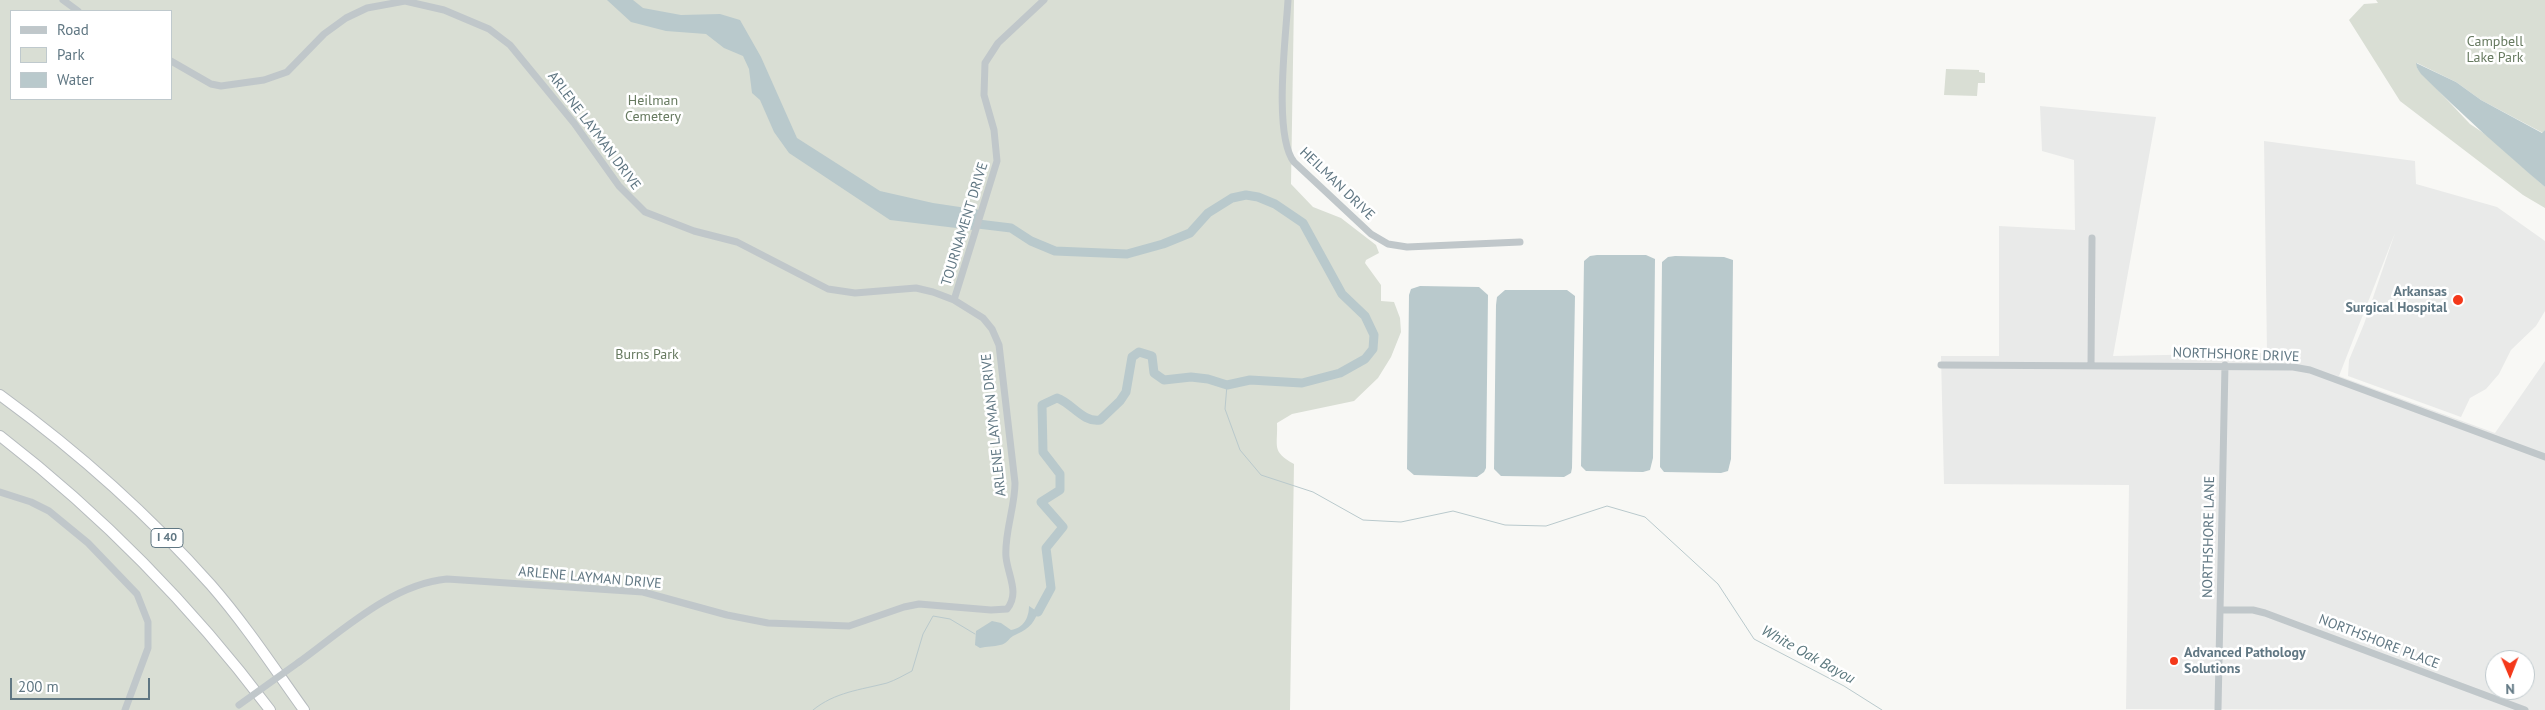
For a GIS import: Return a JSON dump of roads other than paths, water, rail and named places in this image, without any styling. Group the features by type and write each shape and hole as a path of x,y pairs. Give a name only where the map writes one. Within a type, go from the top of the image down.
{"highway":[{"name":"I 40","path":"0,395 62,442 120,491 169,540 212,587 270,662 304,710"},
{"name":"I 40","path":"0,436 78,502 147,568 240,670 270,710"}],"street":[{"path":"63,0 77,10"},
{"name":"TOURNAMENT DRIVE","path":"954,300 996,168 998,151 984,96 985,63 998,43 1044,0"},
{"name":"HEILMAN DRIVE","path":"1288,0 1283,68 1284,121 1286,147 1294,162 1371,234 1388,244 1408,247 1520,242"},
{"name":"ARLENE LAYMAN DRIVE","path":"172,62 211,84 221,86 264,80 287,72 324,34 356,12 379,4 405,1 419,3 486,28 510,45 574,123 623,191 645,212 694,231 737,242 828,289 855,293 916,288 954,300 988,323 996,337 1000,351 1015,483 1015,503 1006,556 1015,593 1007,609 985,610 919,604 904,607 849,626 768,623 727,615 643,592 545,587 485,580 438,580 410,588 388,599 236,708"},
{"path":"2091,366 2092,238"},
{"name":"NORTHSHORE DRIVE","path":"1941,365 2283,366 2310,370 2545,457"},
{"name":"NORTHSHORE LANE","path":"2218,709 2225,366"},
{"path":"0,492 30,502 49,511 88,543 137,594 148,622 148,648 144,666 125,710"},
{"name":"NORTHSHORE PLACE","path":"2220,610 2254,610 2265,613 2525,710"}],"water":[{"path":"607,0 633,0 643,8 681,15 720,14 740,20 761,57 797,138 880,191 933,203 980,210 973,230 890,220 789,153 774,132 760,100 752,93 749,69 743,56 724,48 706,34 666,31 631,22"},
{"path":"2416,63 2456,82 2481,100 2542,133 2545,130 2545,187 2436,89 2421,74"},
{"path":"1646,255 1655,259 1653,458 1650,470 1643,472 1586,471 1581,466 1584,261 1590,256"},
{"path":"1668,257 1724,257 1733,260 1731,459 1728,471 1721,473 1664,472 1660,467 1662,262"},
{"path":"1420,286 1479,287 1488,295 1486,468 1477,477 1414,475 1407,469 1409,295 1411,289"},
{"path":"1505,290 1567,290 1575,296 1572,468 1571,473 1564,477 1501,476 1494,469 1496,305 1497,297"},
{"path":"1029,606 1038,612 1034,621 1006,643 980,648 975,645 976,631 992,621 1001,623 1011,630 1019,627 1027,618"}],"waterway":[{"path":"978,224 1011,228 1031,241 1055,251 1127,254 1163,244 1190,233 1208,213 1232,198 1246,195 1258,197 1275,204 1303,223 1342,294 1365,316 1374,335 1373,349 1365,359 1340,373 1302,383 1250,380 1227,385 1208,379 1191,377 1164,380 1154,373 1152,356 1139,352 1132,357 1126,392 1120,401 1100,420 1088,419 1057,398 1042,405 1043,452 1060,474 1060,490 1041,502 1063,527 1046,548 1051,588 1038,612"},
{"name":"White Oak Bayou","path":"1227,385 1225,409 1240,450 1261,475 1313,492 1363,520 1401,522 1453,511 1505,525 1546,526 1607,506 1645,517 1718,584 1754,639 1844,686 1882,710"},
{"path":"813,710 839,695 887,683 912,671 923,634 933,616 950,619 975,634"}],"place":[{"name":"Arkansas Surgical Hospital","path":"2458,300"},
{"name":"Advanced Pathology Solutions","path":"2174,661"}],"park label":[{"name":"Campbell Lake Park","path":"2495,50"},
{"name":"Heilman Cemetery","path":"653,109"},
{"name":"Burns Park","path":"647,355"}]}
